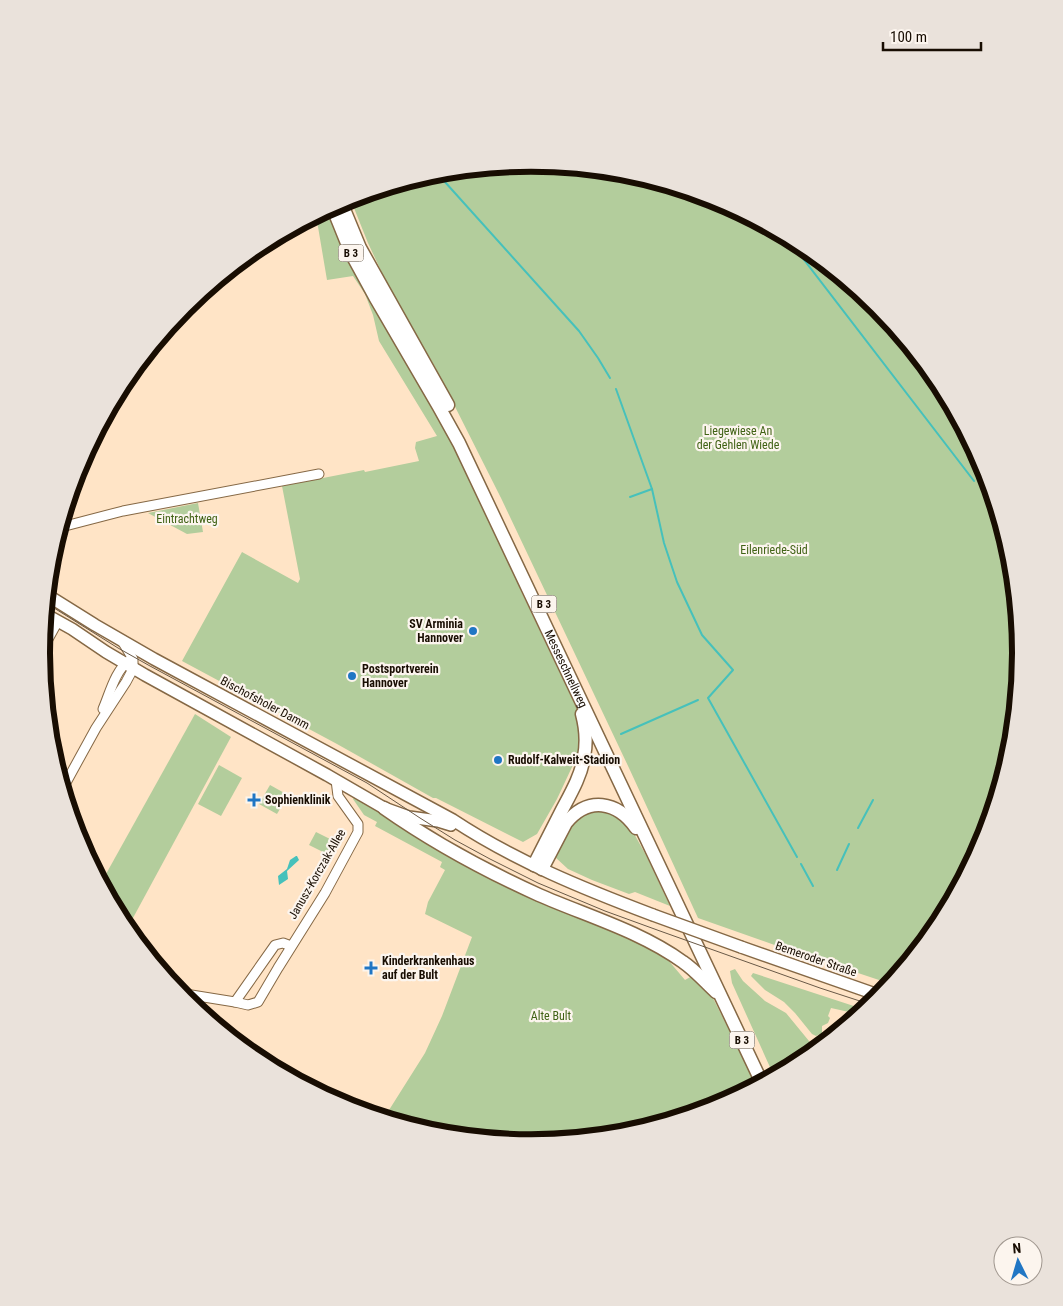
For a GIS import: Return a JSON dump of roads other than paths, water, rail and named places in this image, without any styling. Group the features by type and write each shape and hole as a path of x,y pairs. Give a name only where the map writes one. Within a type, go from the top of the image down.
{"highway":[{"name":"Messeschnellweg","path":"344,209 360,248 447,402 766,1073"},
{"name":"Messeschnellweg","path":"335,213 352,253 375,297 459,444 759,1077"},
{"path":"538,867 580,774 584,758 585,726 573,683"},
{"path":"538,867 571,816 582,809 602,804 612,807 629,818 653,853"},
{"path":"384,808 442,845 506,879 630,932 665,950 684,963 722,998"}],"main road":[{"name":"Bischofsholer Damm","path":"53,599 149,656 471,832 538,867 592,892 653,915"},
{"name":"Bischofsholer Damm","path":"51,617 384,808 409,817 438,821 471,832"},
{"path":"336,780 346,762"},
{"name":"Bemeroder Straße","path":"653,915 872,993"}],"street":[{"path":"67,524 123,511 319,474"},
{"path":"51,634 58,621"},
{"path":"67,781 96,728 126,682 130,664 122,640"},
{"path":"130,664 149,656"},
{"name":"Janusz-Korczak-Allee","path":"193,995 248,1005 258,1002 325,893 358,832 358,824 338,796 336,780"},
{"path":"235,1002 275,945 283,943 291,946"}],"water":[{"path":"296,856 299,860 287,871 288,879 279,885 278,876 287,869 290,860"}],"waterway":[{"path":"443,180 579,331 610,378"},
{"path":"799,253 974,481"},
{"path":"616,389 652,489 664,543 677,582 702,635 733,670 708,698 797,857"},
{"path":"630,497 652,489"},
{"path":"621,734 698,700"},
{"path":"858,828 873,800"},
{"path":"837,870 849,844"},
{"path":"801,864 813,886"}],"tram line":[{"path":"52,607 150,666 367,783 455,840 538,883 605,911 863,1002"}],"place":[{"name":"SV Arminia Hannover","path":"473,631"},
{"name":"Postsportverein Hannover","path":"352,676"},
{"name":"Rudolf-Kalweit-Stadion","path":"498,760"},
{"name":"Sophienklinik","path":"254,800"},
{"name":"Kinderkrankenhaus auf der Bult","path":"371,968"}],"park label":[{"name":"Liegewiese An der Gehlen Wiede","path":"738,438"},
{"name":"Eintrachtweg","path":"187,519"},
{"name":"Eilenriede-Süd","path":"774,550"},
{"name":"Alte Bult","path":"551,1016"}]}
